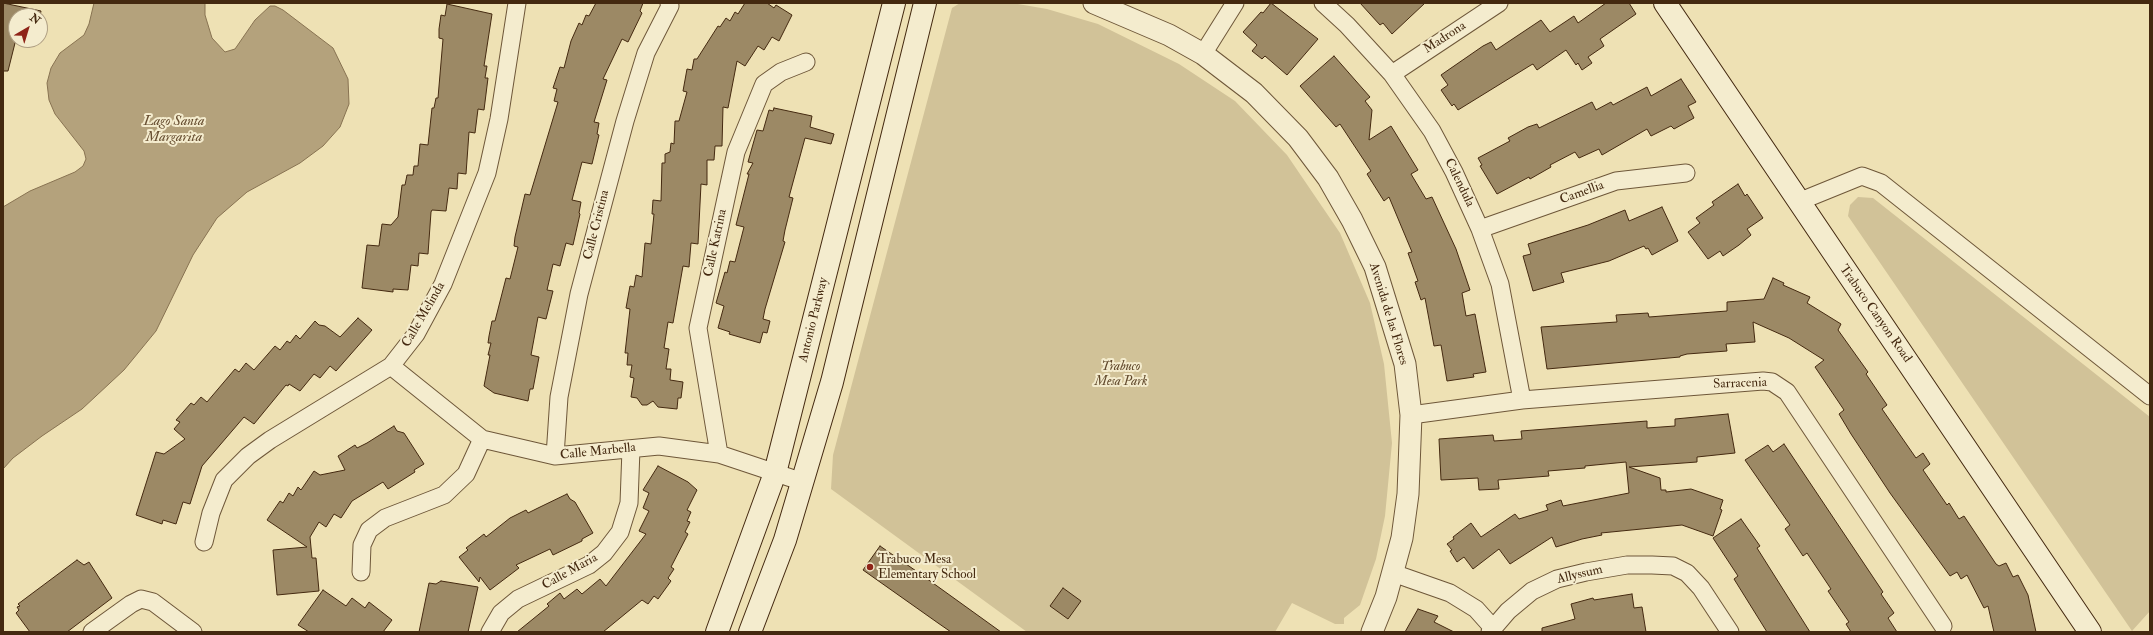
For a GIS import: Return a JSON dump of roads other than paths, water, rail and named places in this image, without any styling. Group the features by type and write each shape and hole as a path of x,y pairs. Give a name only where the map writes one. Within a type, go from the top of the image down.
{"main road":[{"name":"Antonio Parkway","path":"717,632 775,473 894,3"},
{"path":"750,632 785,540 832,382 926,3"},
{"name":"Trabuco Canyon Road","path":"1665,3 1798,202 2088,629"}],"street":[{"name":"Calle Melinda","path":"204,542 211,513 224,480 248,456 270,440 391,366 416,334 443,284 487,173 499,119 517,3"},
{"name":"Calle Cristina","path":"555,456 559,397 579,294 625,121 646,53 670,6 669,3"},
{"name":"Avenida de las Flores","path":"1094,3 1162,31 1204,54 1254,93 1298,138 1328,178 1352,220 1375,267 1391,314 1405,364 1411,415 1408,494 1402,538 1386,597 1372,632"},
{"path":"1204,54 1235,3"},
{"name":"Calendula","path":"1323,3 1347,25 1392,74 1432,131 1454,172 1480,229 1500,284 1522,400"},
{"name":"Madrona","path":"1392,74 1499,3"},
{"name":"Calle Katrina","path":"719,454 698,328 736,152 764,84 781,72 806,62"},
{"name":"Camellia","path":"1480,229 1616,181 1686,173"},
{"path":"1798,202 1862,176 1881,183 2150,396"},
{"name":"Calle Marbella","path":"391,366 482,439 555,456 659,446 719,454 803,482"},
{"name":"Sarracenia","path":"1411,415 1522,400 1763,381 1772,382 1787,392 1943,626"},
{"path":"361,572 362,545 369,530 386,518 444,495 466,474 482,439"},
{"name":"Calle Maria","path":"490,632 501,613 518,599 589,565 604,553 620,532 629,503 631,449"},
{"name":"Allyssum","path":"1491,630 1508,611 1532,591 1557,579 1627,565 1673,566 1687,573 1701,588 1730,632"},
{"path":"1393,573 1450,593 1476,609 1491,630"},
{"path":"92,632 131,604 141,599 153,602 194,632"}],"water":[{"name":"Lago Santa Margarita","path":"94,3 205,3 205,15 212,38 225,52 235,49 255,20 270,6 275,6 283,10 333,48 348,79 349,104 340,127 323,146 300,163 247,192 217,218 193,255 156,331 124,370 82,409 13,458 3,469 3,207 30,191 75,172 83,166 86,159 84,151 55,114 49,100 47,83 51,68 60,53 84,35 89,24"}],"place":[{"name":"Trabuco Mesa Elementary School","path":"870,567"}],"park label":[{"name":"Trabuco Mesa Park","path":"1121,374"}]}
